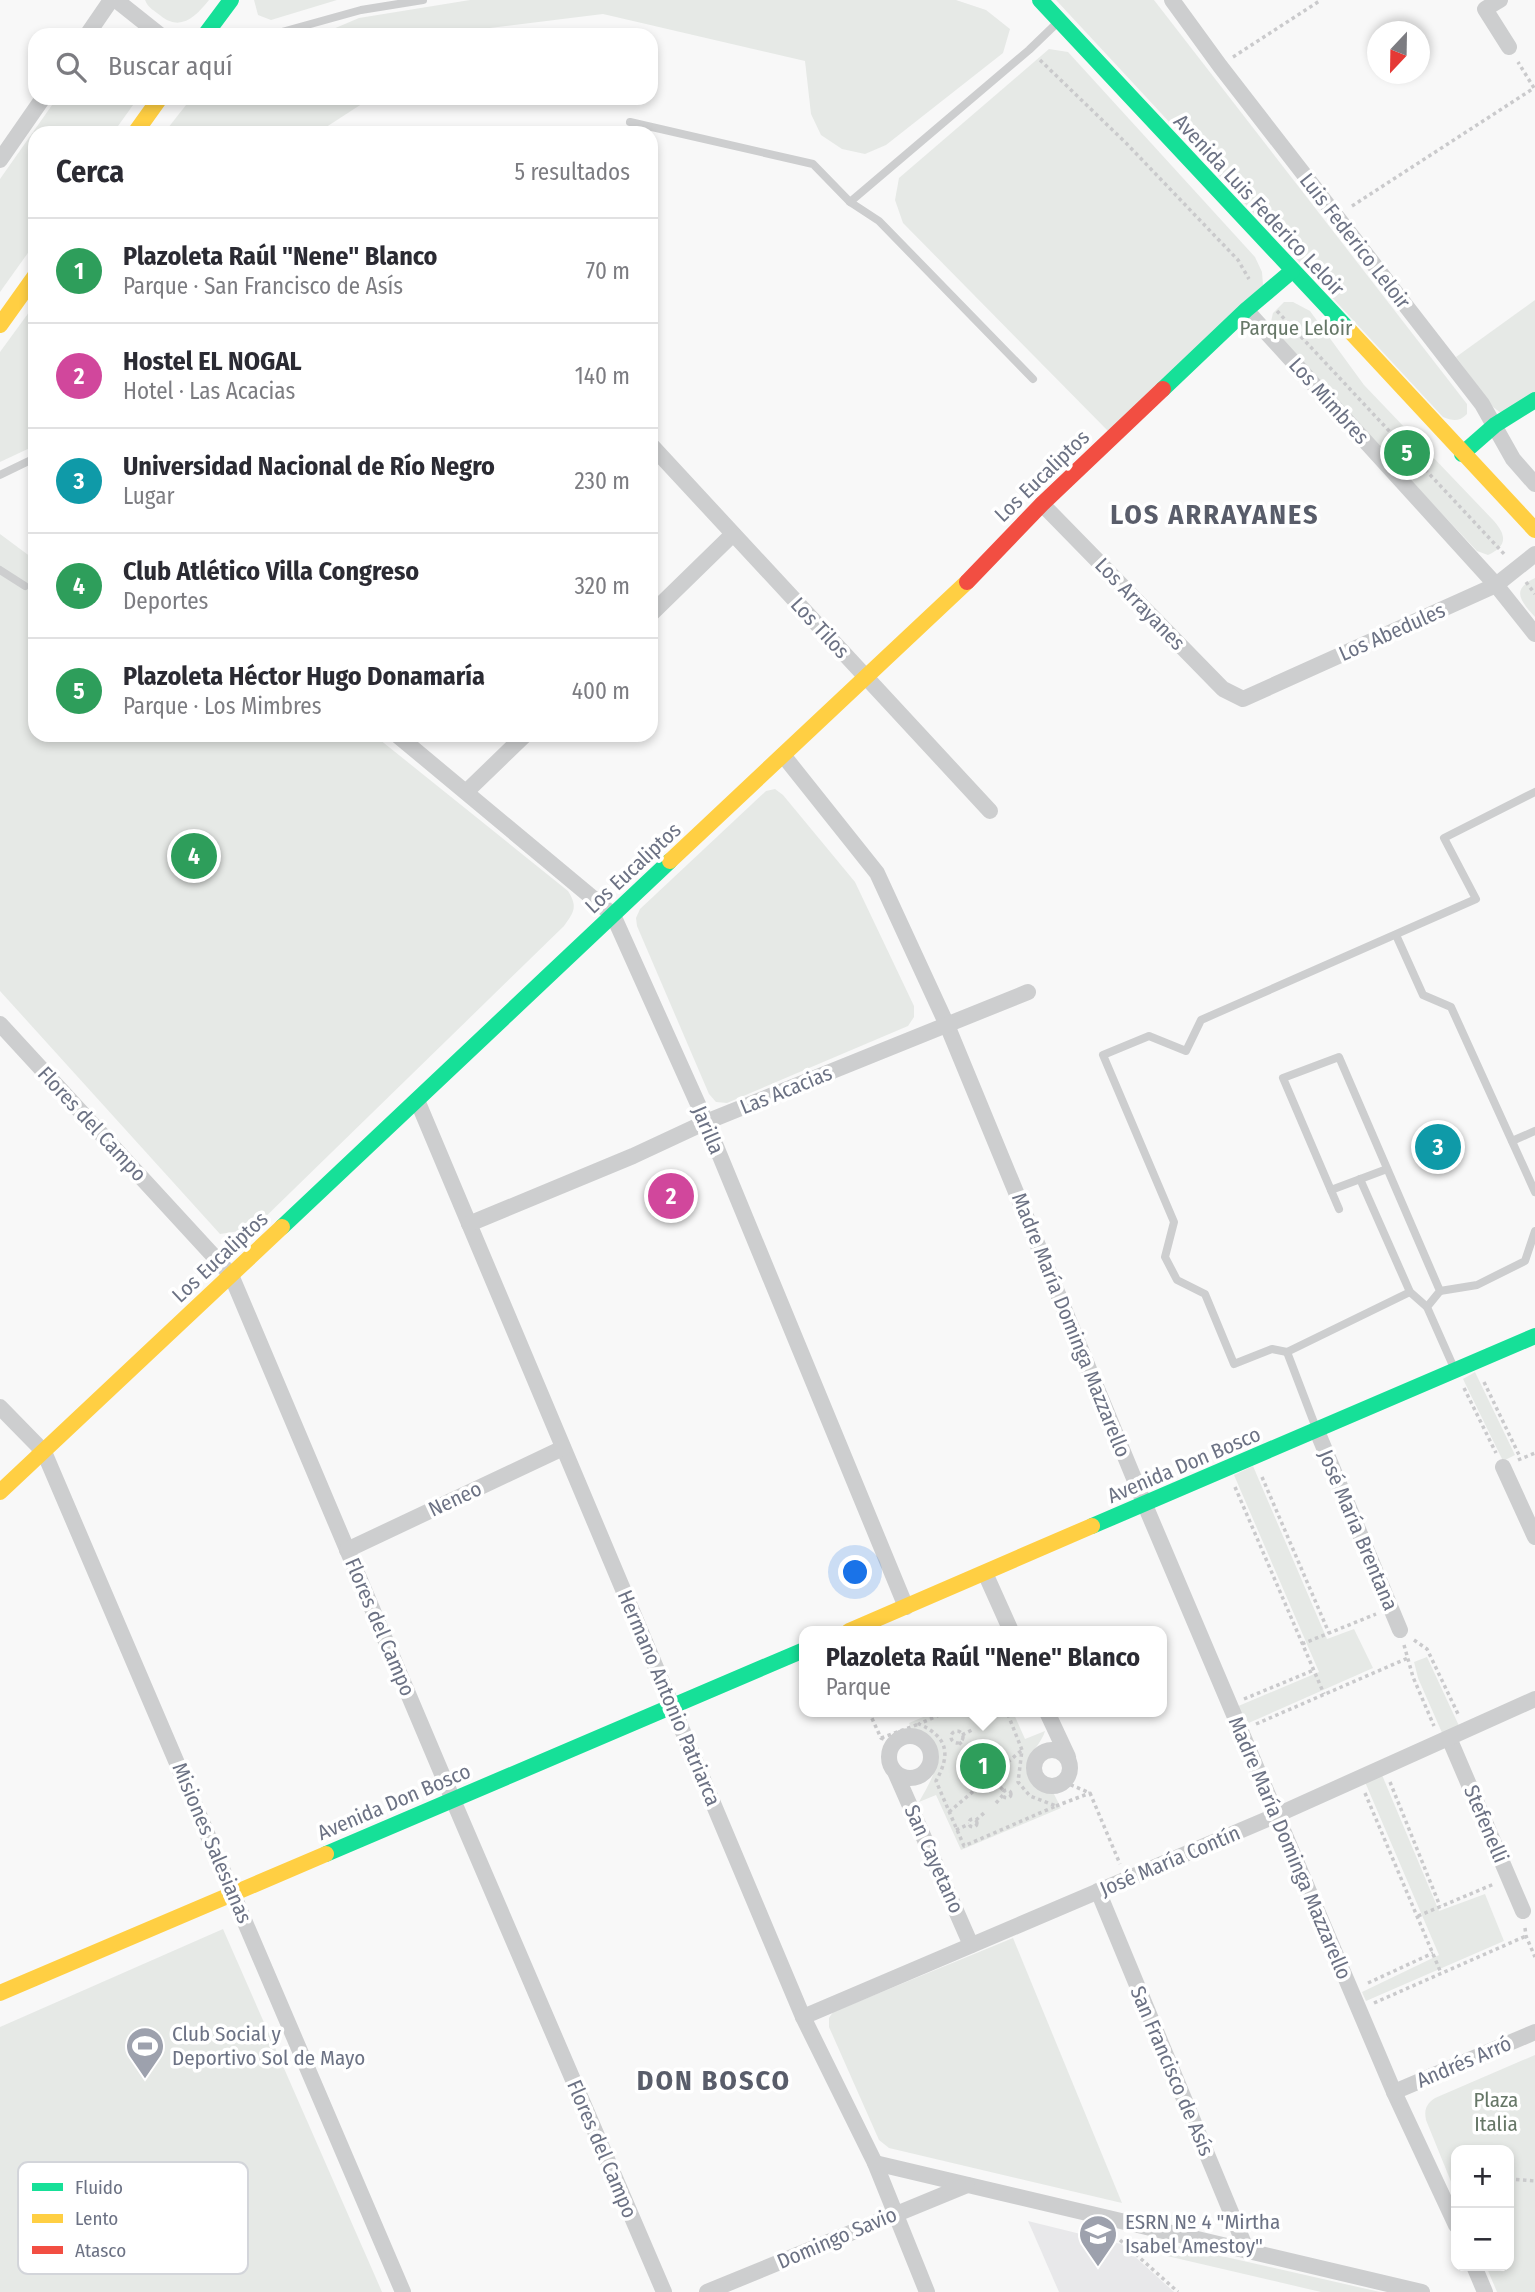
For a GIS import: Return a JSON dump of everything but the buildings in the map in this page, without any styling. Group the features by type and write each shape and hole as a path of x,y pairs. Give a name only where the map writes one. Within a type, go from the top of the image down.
{"main road":[{"path":"210,28 231,0"},
{"name":"Avenida Luis Federico Leloir","path":"1040,0 1535,530"},
{"path":"140,126 155,105"},
{"name":"Los Eucaliptos","path":"0,1492 866,677 965,583 1042,503 1246,310 1292,271"},
{"path":"0,325 28,286"},
{"path":"1462,454 1495,425 1535,400"},
{"name":"Avenida Don Bosco","path":"861,1626 1535,1336"},
{"name":"Avenida Don Bosco","path":"2,1988 234,1894 799,1652"}],"street":[{"path":"92,28 113,0 151,28"},
{"name":"Luis Federico Leloir","path":"1172,0 1482,404 1513,459 1535,484"},
{"path":"1500,0 1485,9 1509,47"},
{"path":"0,160 38,105"},
{"name":"Los Mimbres","path":"1246,310 1496,585"},
{"name":"Los Tilos","path":"658,453 990,811"},
{"name":"Los Arrayanes","path":"1042,503 1223,689 1243,699"},
{"path":"658,607 733,534"},
{"name":"Los Abedules","path":"1243,699 1496,585 1535,554"},
{"path":"1496,585 1535,634"},
{"name":"Jarilla","path":"405,742 614,915 706,1122 906,1607"},
{"path":"466,792 518,742"},
{"name":"Madre María Dominga Mazzarello","path":"783,755 877,873 947,1025 1145,1505 1351,1992 1451,2214"},
{"name":"Las Acacias","path":"469,1224 633,1156 706,1122 1028,992"},
{"name":"Flores del Campo","path":"0,1024 231,1275 664,2292"},
{"name":"Hermano Antonio Patriarca","path":"417,1100 803,2017 875,2163 927,2292"},
{"name":"Misiones Salesianas","path":"0,1407 44,1452 403,2292"},
{"name":"José María Brentana","path":"1317,1431 1400,1630"},
{"name":"Neneo","path":"347,1549 563,1448"},
{"path":"1503,1467 1535,1537"},
{"path":"985,1573 1009,1626"},
{"name":"José María Contín","path":"803,2017 1277,1815 1535,1699"},
{"path":"1049,1717 1069,1760 1070,1772 1064,1782 1053,1786 1041,1783 1034,1773 1033,1767 1038,1756 1048,1750 1060,1752 1069,1760"},
{"name":"San Cayetano","path":"896,1774 908,1779 923,1775 931,1764 932,1756 926,1743 914,1736 888,1741 890,1762 971,1945"},
{"name":"Stefenelli","path":"1445,1740 1523,1910"},
{"name":"San Francisco de Asís","path":"1098,1891 1247,2251"},
{"name":"Andrés Arró","path":"1394,2092 1535,2032"},
{"path":"875,2163 1422,2292"},
{"name":"Domingo Savio","path":"707,2292 967,2185"},
{"path":"1476,2271 1485,2292"}],"lane":[{"path":"296,28 361,10 423,0"},
{"path":"850,202 1029,50 1059,21"},
{"path":"630,122 647,126"},
{"path":"658,128 813,164 850,202 879,221 1033,379"},
{"path":"0,475 28,461"},
{"path":"0,569 25,586"},
{"path":"1410,1292 1287,1352 1272,1349 1234,1364 1205,1294 1177,1280 1165,1256 1174,1222 1103,1055 1149,1036 1186,1051 1201,1020 1476,899 1444,838 1535,792"},
{"path":"1396,935 1423,995 1451,1007 1535,1192"},
{"path":"1339,1209 1283,1078 1339,1058 1440,1291"},
{"path":"1512,1141 1535,1131"},
{"path":"1331,1190 1387,1169"},
{"path":"1360,1179 1410,1292 1427,1307 1455,1370"},
{"path":"1427,1307 1440,1291 1477,1285 1525,1261 1535,1231"},
{"path":"1287,1352 1317,1431"}],"path":[{"path":"1220,66 1321,0"},
{"path":"1336,217 1534,88 1509,47"},
{"path":"1029,50 1126,143 1238,260 1254,287 1494,542 1535,594"},
{"path":"1474,1362 1521,1459"},
{"path":"1455,1370 1503,1467"},
{"path":"1254,1458 1329,1633"},
{"path":"1227,1469 1324,1694"},
{"path":"1302,1644 1390,1607"},
{"path":"1400,1630 1413,1677 1445,1740"},
{"path":"1400,1630 1427,1649 1466,1730"},
{"path":"1241,1731 1408,1658"},
{"path":"1230,1705 1314,1670"},
{"path":"872,1717 888,1741 935,1717"},
{"path":"1009,1717 1022,1750 1018,1782 1030,1796 1056,1806"},
{"path":"919,1724 930,1728 942,1742 946,1758 936,1781 964,1846 1090,1793"},
{"path":"959,1742 962,1735 972,1730"},
{"path":"951,1739 952,1733 956,1731 962,1735"},
{"path":"942,1742 951,1739"},
{"path":"951,1739 959,1742 970,1753"},
{"path":"949,1812 1022,1750"},
{"path":"1384,1767 1440,1906"},
{"path":"991,1776 1004,1793 996,1803"},
{"path":"1359,1778 1441,1973"},
{"path":"1064,1782 1090,1793 1126,1879"},
{"path":"956,1830 969,1824 975,1826 975,1820 984,1813"},
{"path":"1002,1821 1007,1827"},
{"path":"1418,1916 1509,1878"},
{"path":"1359,2009 1526,1936"},
{"path":"1351,1992 1433,1954"},
{"path":"1514,2179 1535,2181"},
{"path":"1092,2214 1178,2292"}],"shaded area":[{"name":"ESRN Nº 4 \"Mirtha Isabel Amestoy\"","path":"1028,2221 1121,2244 1174,2292 1059,2292"}],"green space":[{"path":"145,0 209,0 188,20 175,22 168,21 154,11"},
{"path":"254,0 337,0 271,20 258,15"},
{"path":"470,0 956,0 986,10 1010,29 1003,53 886,145 865,154 842,149 821,135 811,114 805,61 603,14 490,28 335,28 359,18"},
{"path":"1056,0 1154,0 1467,404 1467,414 1456,420 1443,417"},
{"path":"1049,49 1068,52 1255,257 1262,272 1263,285 1110,433 903,223 895,200 899,178"},
{"path":"52,105 133,105 118,126 37,126"},
{"path":"186,105 360,105 328,126 170,126"},
{"path":"28,139 28,253 0,292 0,179"},
{"path":"1535,300 1535,399 1501,413 1493,407 1456,357"},
{"name":"Parque Leloir","path":"1284,302 1293,302 1310,311 1364,385 1494,521 1503,536 1499,548 1488,555 1477,551 1269,330 1273,313"},
{"path":"28,314 28,449 0,462 0,352"},
{"path":"0,534 28,555 28,742 383,742 568,891 574,905 564,926 253,1229 220,1234 0,991"},
{"path":"1535,578 1535,617 1522,601 1520,591 1527,582"},
{"path":"775,789 783,795 855,882 914,1006 914,1017 908,1026 727,1103 716,1102 709,1094 637,926 636,918 640,909 766,791"},
{"path":"1475,1372 1515,1455 1503,1461 1463,1379"},
{"path":"1253,1466 1327,1639 1354,1629 1373,1668 1244,1725 1236,1707 1319,1672 1234,1475"},
{"path":"1427,1657 1460,1728 1443,1735 1418,1678 1414,1662"},
{"path":"923,1717 1015,1717 1025,1739 1045,1731 1030,1757 1028,1773 1037,1786 1053,1792 1061,1808 961,1850 936,1795 919,1802 935,1771 937,1751 934,1742 926,1735 912,1730 909,1723"},
{"path":"1382,1775 1439,1911 1485,1894 1504,1941 1366,2001 1362,1992 1439,1955 1365,1782"},
{"name":"Club Social y Deportivo Sol de Mayo","path":"223,1929 382,2292 0,2292 0,2027"},
{"path":"1013,1938 1122,2203 889,2148 879,2140 829,2027 829,2018 833,2012"},
{"name":"Plaza Italia","path":"1535,2055 1535,2292 1497,2292 1488,2271 1514,2271 1514,2145 1451,2145 1451,2182 1426,2120 1428,2105 1435,2098"},
{"path":"1151,2240 1380,2292 1321,2292 1167,2256"}],"traffic: fast":[{"path":"210,28 231,0"},
{"path":"1040,0 1349,330"},
{"path":"1163,389 1246,310 1292,271"},
{"path":"1462,454 1495,425 1535,400"},
{"path":"282,1227 670,861"},
{"path":"1092,1526 1535,1336"},
{"path":"326,1854 799,1652"}],"traffic: slow":[{"path":"140,126 155,105"},
{"path":"0,325 28,286"},
{"path":"1349,330 1535,530"},
{"path":"670,861 967,582"},
{"path":"0,1492 282,1227"},
{"path":"861,1626 1092,1526"},
{"path":"0,1993 326,1854"}],"traffic: jam":[{"path":"967,582 1042,504 1163,389"}],"place":[{"name":"Plazoleta Héctor Hugo Donamaría","path":"1407,453"},
{"name":"Club Atlético Villa Congreso","path":"194,856"},
{"name":"Universidad Nacional de Río Negro","path":"1438,1147"},
{"name":"Hostel EL NOGAL","path":"671,1196"},
{"name":"Plazoleta Raúl \"Nene\" Blanco","path":"983,1766"},
{"name":"Club Social y Deportivo Sol de Mayo","path":"145,2080"},
{"name":"ESRN Nº 4 \"Mirtha Isabel Amestoy\"","path":"1098,2268"}],"district":[{"name":"LOS ARRAYANES","path":"1215,514"},
{"name":"DON BOSCO","path":"714,2080"}]}
